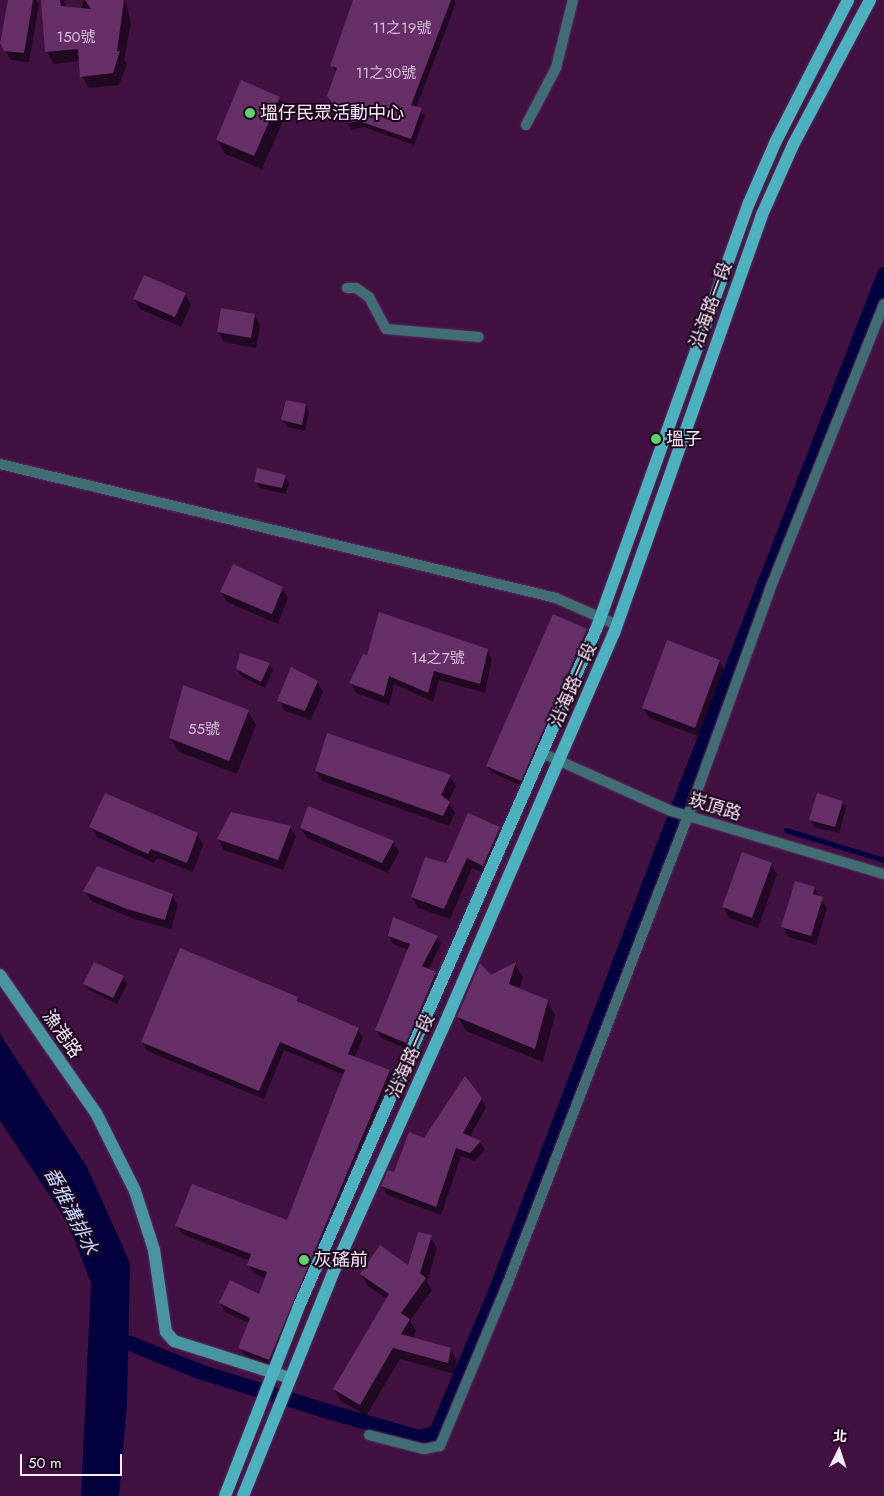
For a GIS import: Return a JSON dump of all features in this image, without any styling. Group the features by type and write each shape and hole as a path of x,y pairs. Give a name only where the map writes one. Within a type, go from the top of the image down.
{"main road":[{"name":"沿海路一段","path":"225,1496 299,1306 442,985 600,618 748,203 776,140 848,0"},
{"name":"沿海路一段","path":"243,1496 335,1268 458,994 617,625 761,217 793,145 870,0"},
{"path":"442,985 458,994"},
{"path":"386,1112 402,1119"}],"street":[{"path":"526,125 556,68 573,0"},
{"path":"347,288 356,288 369,297 386,329 479,336"},
{"path":"369,1435 424,1449 440,1446 507,1286 688,816 770,589 884,304"},
{"path":"0,464 556,598 617,625"},
{"name":"崁頂路","path":"542,753 688,816 884,874"},
{"name":"漁港路","path":"0,975 96,1113 135,1191 154,1250 166,1332 174,1341 290,1378"}],"water":[{"name":"番雅溝排水","path":"0,1034 87,1167 130,1263 127,1404 119,1496 81,1496 91,1283 68,1223 0,1121"}],"building":[{"path":"8,0 33,0 24,53 4,51 0,43"},
{"path":"41,0 60,0 61,6 91,9 85,0 124,0 117,51 120,51 113,73 80,77 78,49 45,52"},
{"path":"353,0 451,0 411,105 422,108 411,139 359,121 348,123 327,96 337,68 330,66"},
{"name":"塭仔民眾活動中心","path":"241,80 280,97 254,156 216,140"},
{"path":"144,275 186,293 175,317 133,299"},
{"path":"221,308 255,314 251,338 217,332"},
{"path":"286,400 306,404 302,425 281,420"},
{"path":"257,468 286,475 282,488 254,482"},
{"path":"233,564 283,587 272,614 220,592"},
{"path":"379,612 488,649 480,684 434,671 428,693 389,676 384,696 349,683 363,654 367,655"},
{"path":"553,614 587,629 521,781 486,766"},
{"path":"667,640 720,660 695,728 642,708"},
{"path":"240,653 270,663 261,682 236,669"},
{"path":"291,667 318,681 305,711 277,701"},
{"path":"183,685 249,710 229,761 169,738"},
{"path":"327,733 451,775 441,795 450,802 443,816 315,771"},
{"path":"105,793 198,833 187,863 151,849 148,854 89,827"},
{"path":"817,793 843,801 835,827 809,820"},
{"path":"308,806 394,841 382,863 300,828"},
{"path":"231,812 291,826 278,860 217,839"},
{"path":"468,813 500,827 483,866 467,858 444,909 411,897 425,857 446,863"},
{"path":"742,852 772,863 752,918 722,907"},
{"path":"97,866 173,894 165,920 127,909 83,891"},
{"path":"795,881 815,887 813,894 823,897 811,936 781,927"},
{"path":"393,917 438,936 422,966 436,972 406,1043 375,1030 410,944 388,936"},
{"path":"180,948 298,997 297,1001 359,1028 348,1054 390,1070 269,1360 238,1348 250,1318 219,1303 230,1280 259,1294 267,1272 247,1265 251,1254 175,1226 192,1184 287,1220 345,1070 280,1042 259,1091 141,1042"},
{"path":"94,962 124,976 113,998 83,984"},
{"path":"516,962 509,984 548,1000 535,1049 457,1017 480,963 491,975"},
{"path":"465,1076 482,1098 463,1133 481,1141 470,1153 456,1148 436,1207 381,1186 388,1170 394,1172 409,1132 424,1138"},
{"path":"418,1232 432,1235 420,1273 426,1278 401,1313 410,1319 401,1334 451,1348 448,1363 393,1348 360,1405 333,1389 389,1294 360,1274 380,1245 408,1265"}],"waterway":[{"path":"110,1335 199,1371 324,1410 419,1437 436,1432 496,1289 686,786 884,274"},
{"path":"786,830 884,860"}],"place":[{"name":"塭仔民眾活動中心","path":"250,113"},
{"name":"塭子","path":"656,439"},
{"name":"灰磘前","path":"304,1260"}]}
